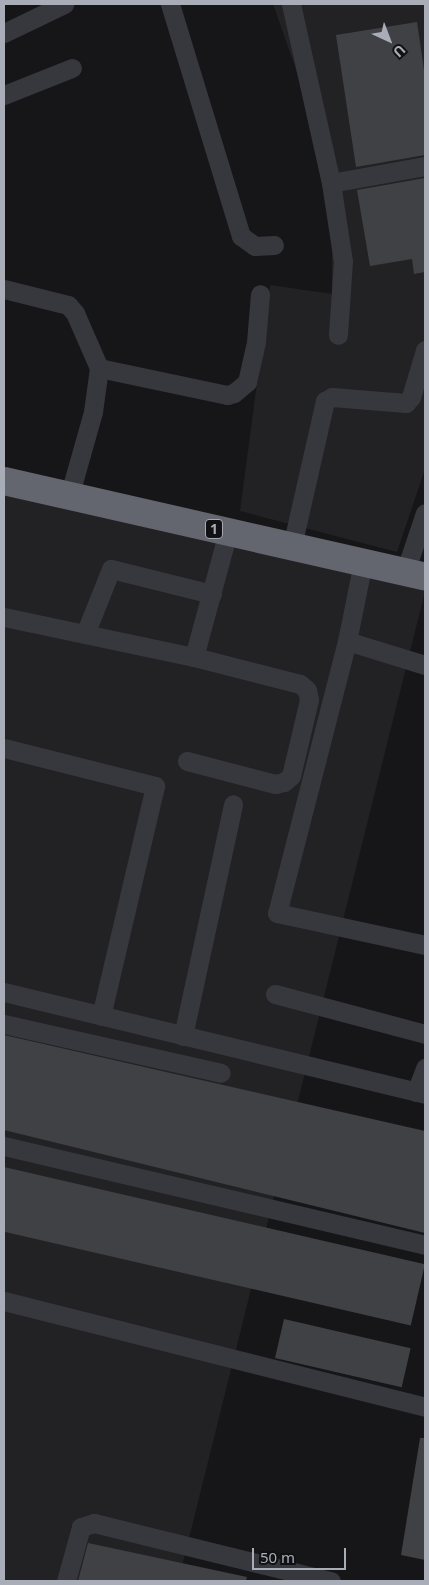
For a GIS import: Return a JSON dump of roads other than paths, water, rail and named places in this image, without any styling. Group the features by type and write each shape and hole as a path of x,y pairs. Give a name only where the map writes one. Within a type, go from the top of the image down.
{"highway":[{"name":"1","path":"4,481 74,481 228,532 415,574"}],"lane":[{"path":"4,33 64,4"},
{"path":"170,4 241,236 255,246 274,245"},
{"path":"291,4 331,183 343,261 338,336"},
{"path":"4,95 72,68"},
{"path":"331,183 425,166"},
{"path":"4,289 68,305 75,313 99,368 93,412 74,481"},
{"path":"99,368 226,395 234,393 246,382 256,342 260,294"},
{"path":"292,546 325,401 332,398 406,403 411,397 425,350"},
{"path":"415,574 425,513"},
{"path":"194,657 228,532"},
{"path":"363,562 346,641 277,913 425,946"},
{"path":"86,634 111,569 212,594"},
{"path":"4,617 194,657 300,684 308,690 309,700 291,776 284,782 275,784 187,762"},
{"path":"346,641 425,665"},
{"path":"4,748 155,786 101,1016"},
{"path":"183,1036 233,804"},
{"path":"4,992 421,1093 425,1068"},
{"path":"275,994 425,1034"},
{"path":"4,1024 221,1073"},
{"path":"4,1146 425,1245"},
{"path":"4,1301 425,1407"},
{"path":"66,1581 81,1527 94,1523 331,1581"}]}
